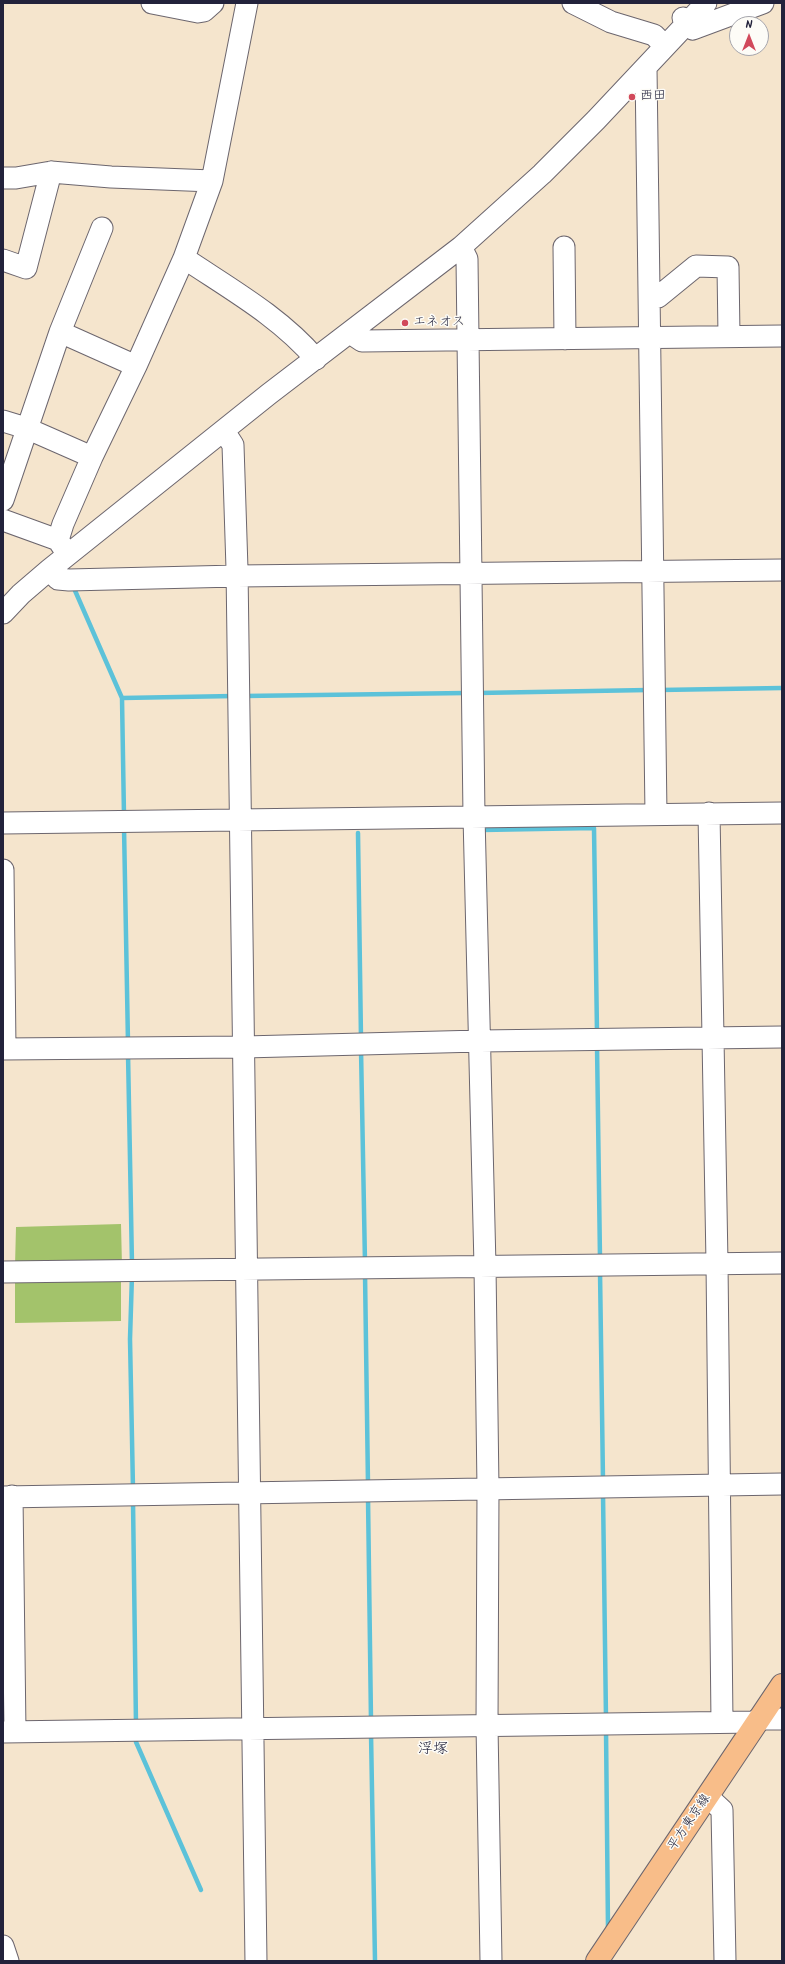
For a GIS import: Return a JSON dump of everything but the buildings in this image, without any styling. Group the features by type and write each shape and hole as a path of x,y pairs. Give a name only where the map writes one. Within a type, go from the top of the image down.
{"main road":[{"name":"平方東京線","path":"597,1961 708,1797 782,1684"}],"street":[{"path":"152,3 198,12 204,11 213,3"},
{"path":"63,548 63,524 184,258 212,182 247,3"},
{"path":"573,3 611,22 654,35 666,46"},
{"path":"4,610 49,570 63,548 224,431 461,247 542,174 646,68 666,46 687,13 706,3"},
{"path":"687,13 693,29 763,3"},
{"path":"646,68 651,337 656,814"},
{"path":"3,178 16,178 51,172 111,177 212,182"},
{"path":"3,260 26,268 51,172"},
{"path":"3,500 26,428 60,332 102,228"},
{"path":"461,247 467,259 474,816 485,1266 488,1489 487,1725 491,1961"},
{"path":"564,247 565,339"},
{"path":"184,258 274,318 316,359"},
{"path":"650,297 658,297 696,266 728,267 729,336"},
{"path":"60,332 136,366"},
{"path":"350,333 362,341 468,341 782,336"},
{"path":"3,421 26,428 92,458"},
{"path":"224,431 233,445 237,576 256,1961"},
{"path":"3,520 63,548"},
{"path":"49,570 58,579 69,580 237,576 471,575 782,570"},
{"path":"3,823 782,812"},
{"path":"709,813 717,1263 722,1722"},
{"path":"3,870 4,1049 244,1047 480,1041 782,1038"},
{"path":"3,1272 782,1262"},
{"path":"782,1484 7,1497 9,1732 722,1722 782,1719"},
{"path":"708,1797 722,1810 725,1961"},
{"path":"3,1946 8,1961"}],"green space":[{"path":"121,1224 122,1266 15,1266 16,1227"},
{"path":"121,1277 121,1321 15,1323 15,1278"}],"waterway":[{"path":"73,586 122,698 234,696"},
{"path":"660,690 782,688"},
{"path":"478,693 648,690"},
{"path":"244,696 466,693"},
{"path":"122,698 124,816"},
{"path":"124,827 128,1043"},
{"path":"482,830 594,828 597,1033"},
{"path":"358,833 361,1039"},
{"path":"597,1045 600,1259"},
{"path":"361,1049 365,1263"},
{"path":"128,1053 132,1265"},
{"path":"600,1271 603,1481"},
{"path":"365,1273 368,1485"},
{"path":"132,1275 130,1339 133,1489"},
{"path":"603,1493 606,1719"},
{"path":"368,1497 371,1721"},
{"path":"133,1501 136,1725"},
{"path":"606,1729 608,1929"},
{"path":"371,1733 375,1961"},
{"path":"136,1735 136,1742 201,1890"}],"place":[{"name":"西田","path":"632,97"},
{"name":"エネオス","path":"405,323"}],"district":[{"name":"浮塚","path":"433,1750"}]}
